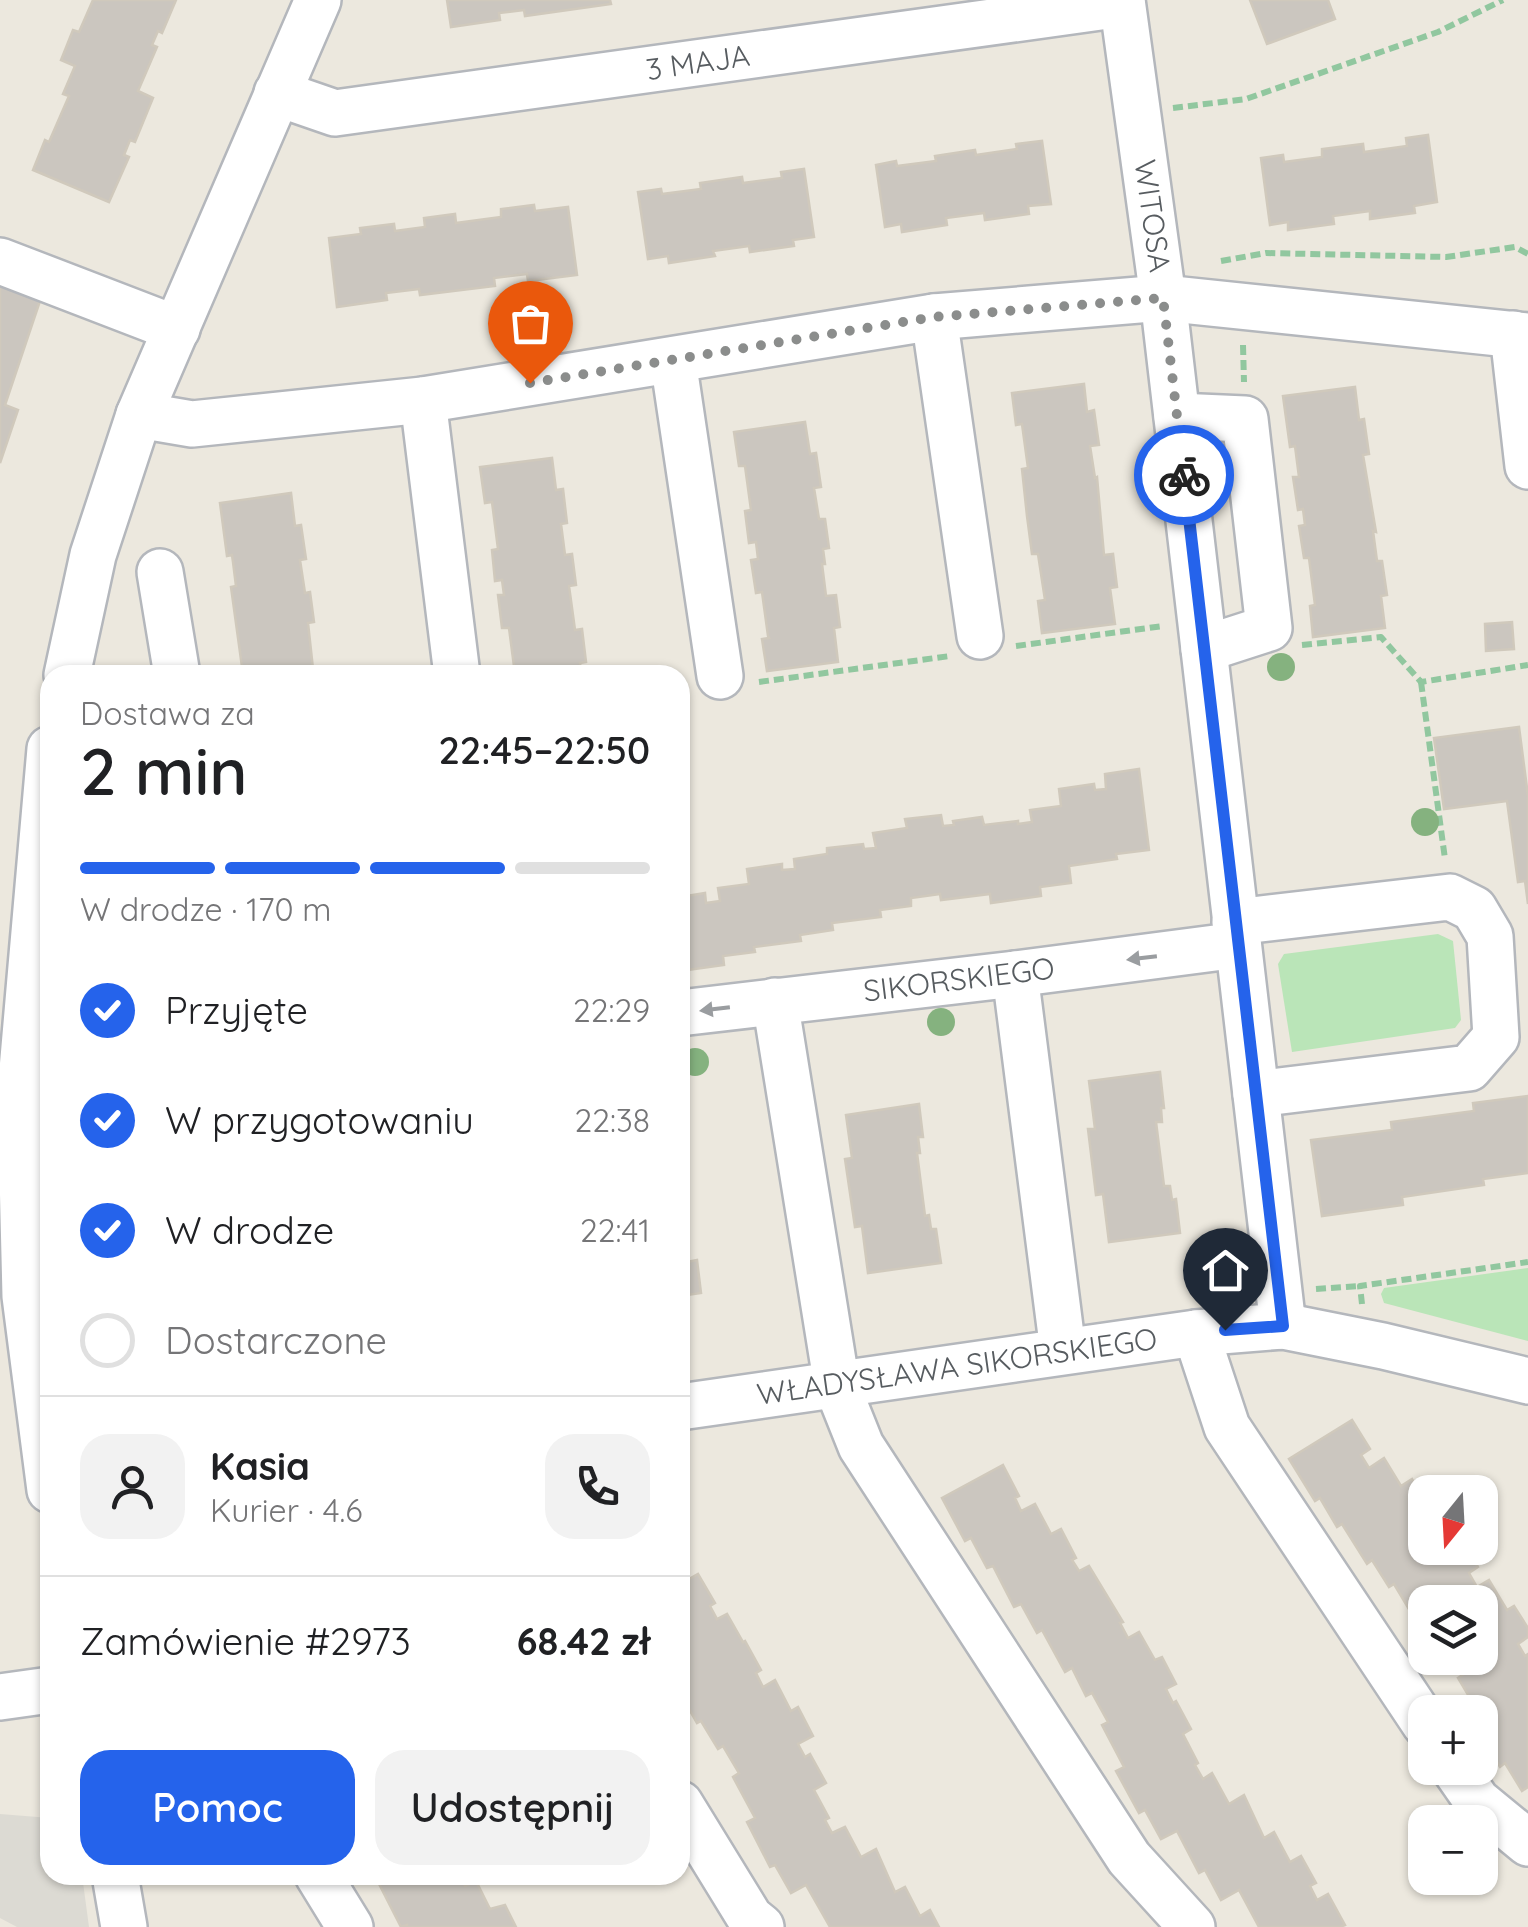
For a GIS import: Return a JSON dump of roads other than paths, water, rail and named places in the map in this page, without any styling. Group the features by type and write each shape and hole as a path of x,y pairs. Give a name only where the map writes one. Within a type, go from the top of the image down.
{"street":[{"path":"68,665 93,555 138,415 318,0"},
{"name":"3 MAJA","path":"277,94 335,113 1122,2"},
{"name":"WITOSA","path":"1122,2 1162,285 1283,1326"},
{"path":"0,261 177,329"},
{"path":"138,415 192,424 423,400 934,317 1162,285 1521,335 1528,466"},
{"path":"934,317 980,646"},
{"path":"673,360 739,679"},
{"path":"423,400 456,665"},
{"path":"1177,416 1244,420 1270,628 1204,649"},
{"path":"160,572 174,665"},
{"name":"SIKORSKIEGO","path":"690,1013 1014,974 1450,897 1474,910 1490,936 1496,1037 1470,1068 1256,1094"},
{"path":"1014,974 1063,1351"},
{"path":"40,979 35,1092 12,1236 12,1295 40,1438"},
{"path":"775,1001 837,1386 861,1446 1118,1842 1141,1873 1192,1927"},
{"name":"WŁADYSŁAWA SIKORSKIEGO","path":"690,1406 1196,1333 1283,1326 1528,1381"},
{"path":"1196,1333 1226,1427 1408,1699"},
{"path":"0,1698 40,1692"},
{"path":"1466,1785 1477,1802 1528,1844"},
{"path":"690,1820 750,1918 761,1927"},
{"path":"117,1885 124,1927"},
{"path":"324,1885 350,1927"}]}
